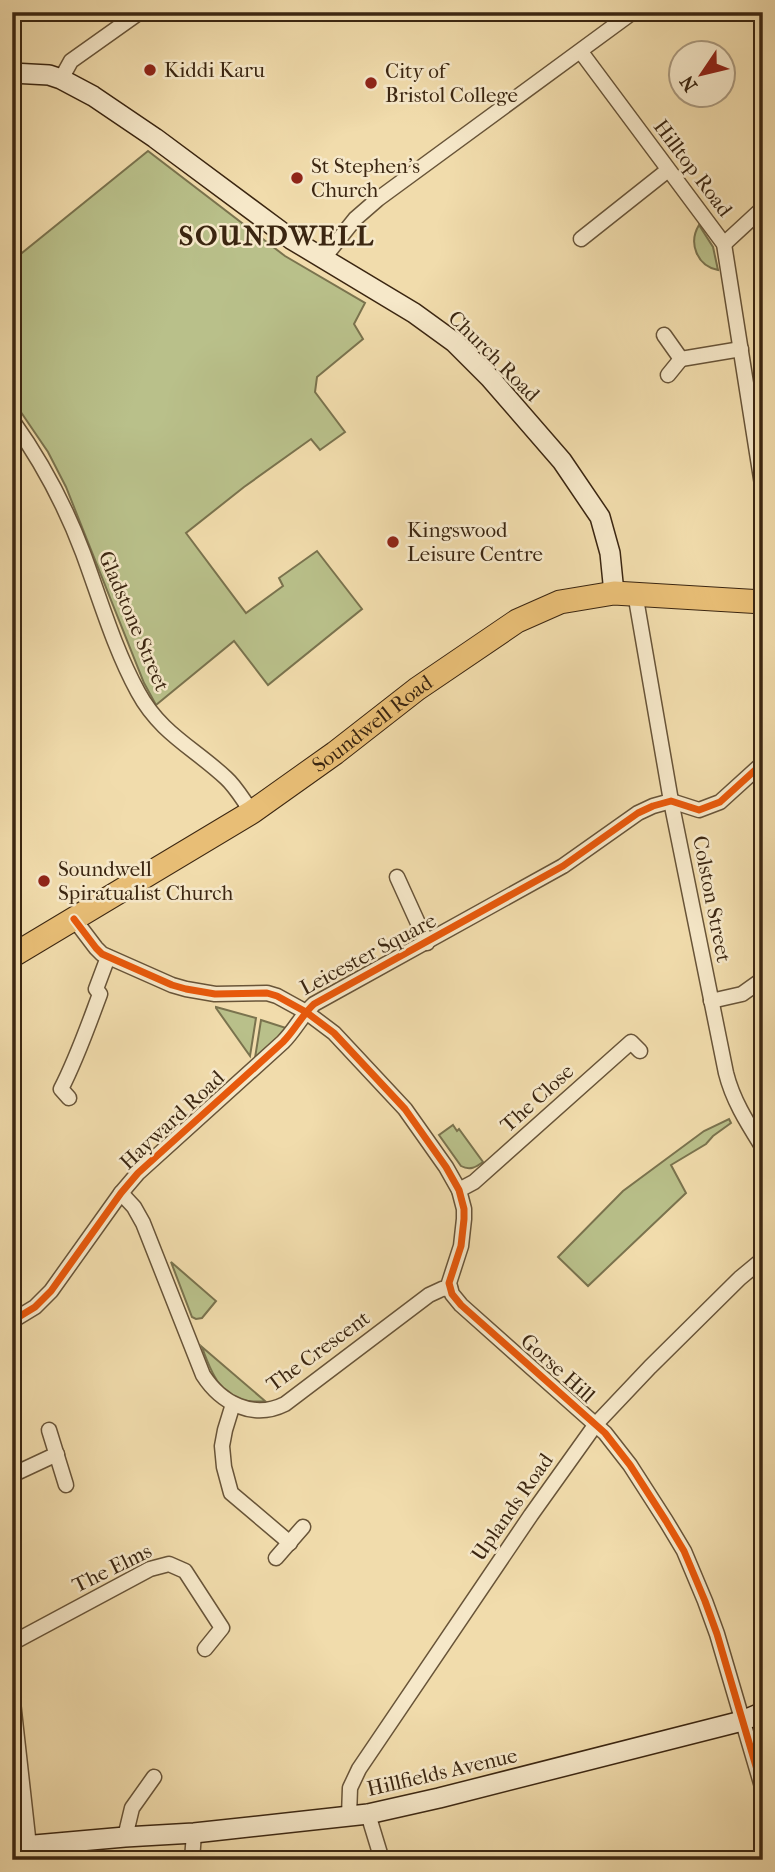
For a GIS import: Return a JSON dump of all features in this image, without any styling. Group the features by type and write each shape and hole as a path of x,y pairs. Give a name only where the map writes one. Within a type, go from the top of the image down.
{"main road":[{"name":"Soundwell Road","path":"12,956 251,812 335,753 417,689 517,621 560,602 625,593 763,602"}],"street":[{"path":"61,79 71,61 140,12"},
{"path":"323,260 350,225 378,199 632,12"},
{"name":"Hilltop Road","path":"581,52 724,244 763,489"},
{"name":"Church Road","path":"12,73 40,74 61,79 93,96 291,239 414,313 454,342 490,378 562,461 600,517 625,593"},
{"path":"581,239 668,170"},
{"path":"724,244 763,208"},
{"path":"664,335 681,359"},
{"path":"668,375 681,359 741,349"},
{"name":"Gladstone Street","path":"12,420 37,457 63,505 116,644 138,693 160,724 227,779 251,812"},
{"name":"Colston Street","path":"625,593 671,802 729,1089 763,1148"},
{"path":"671,802 699,810 720,802 763,763"},
{"name":"Leicester Square","path":"74,919 96,948 108,957 186,989 215,994 268,993 289,1001 306,1012 323,999 563,866 638,813 671,802"},
{"path":"396,877 427,943"},
{"path":"69,1098 61,1089 93,1014 100,994 96,989 108,957"},
{"path":"711,1001 742,994 763,979"},
{"path":"306,1012 334,1033 392,1094 423,1133 459,1190 464,1219 461,1247 450,1278 450,1288"},
{"name":"Hayward Road","path":"12,1321 35,1307 51,1291 139,1171 283,1042 306,1012"},
{"name":"The Close","path":"459,1190 474,1182 631,1042 640,1051"},
{"path":"121,1193 143,1223 203,1375 215,1391 233,1404 225,1430 222,1453 231,1493 290,1543"},
{"name":"Uplands Road","path":"358,1815 350,1788 359,1769 596,1424 740,1278 763,1259"},
{"name":"The Crescent","path":"233,1404 251,1409 273,1409 285,1404 429,1295 450,1288"},
{"name":"Gorse Hill","path":"450,1288 461,1305 596,1424 630,1465 684,1551 695,1574 717,1634 761,1780"},
{"path":"49,1430 66,1485"},
{"path":"12,1475 57,1454"},
{"path":"276,1558 303,1527"},
{"name":"The Elms","path":"12,1643 150,1569 169,1564 185,1571 222,1628 205,1649"},
{"path":"12,1693 21,1847"},
{"name":"Hillfields Avenue","path":"21,1847 194,1833 358,1815 439,1798 742,1721 763,1712"},
{"path":"125,1837 132,1808 154,1777"},
{"path":"358,1815 382,1860"},
{"path":"192,1860 194,1833"}],"green space":[{"path":"148,151 285,256 365,303 354,324 363,339 317,377 315,392 345,432 320,450 311,439 186,533 246,613 283,586 279,578 317,551 362,609 268,685 234,641 156,705 144,683 66,487 48,452 12,399 12,261"},
{"path":"699,225 713,247 718,270 705,264 696,253 694,239"},
{"path":"216,1008 256,1018 250,1056"},
{"path":"261,1020 286,1028 255,1058"},
{"path":"729,1119 731,1123 706,1144 671,1165 686,1193 588,1286 558,1257 623,1191 704,1131"},
{"path":"453,1125 457,1131 459,1129 483,1162 470,1168 461,1166 439,1135"},
{"path":"171,1262 216,1301 202,1318 192,1317"},
{"path":"202,1347 265,1401 251,1401 230,1395 216,1379"}],"cycle path":[{"path":"12,1321 35,1307 51,1291 138,1173 283,1042 314,1004 563,866 638,813 671,801 699,810 720,802 763,763"},
{"path":"74,919 102,954 172,985 215,994 267,993 306,1012 334,1033 405,1109 446,1167 459,1190 464,1209 461,1246 449,1283 452,1294 605,1433 630,1465 666,1521 684,1551 717,1634 763,1790"}],"place":[{"name":"Kiddi Karu","path":"150,70"},
{"name":"City of Bristol College","path":"371,83"},
{"name":"St Stephen's Church","path":"297,178"},
{"name":"Kingswood Leisure Centre","path":"393,542"},
{"name":"Soundwell Spiratualist Church","path":"44,881"}],"district":[{"name":"SOUNDWELL","path":"277,235"}]}
